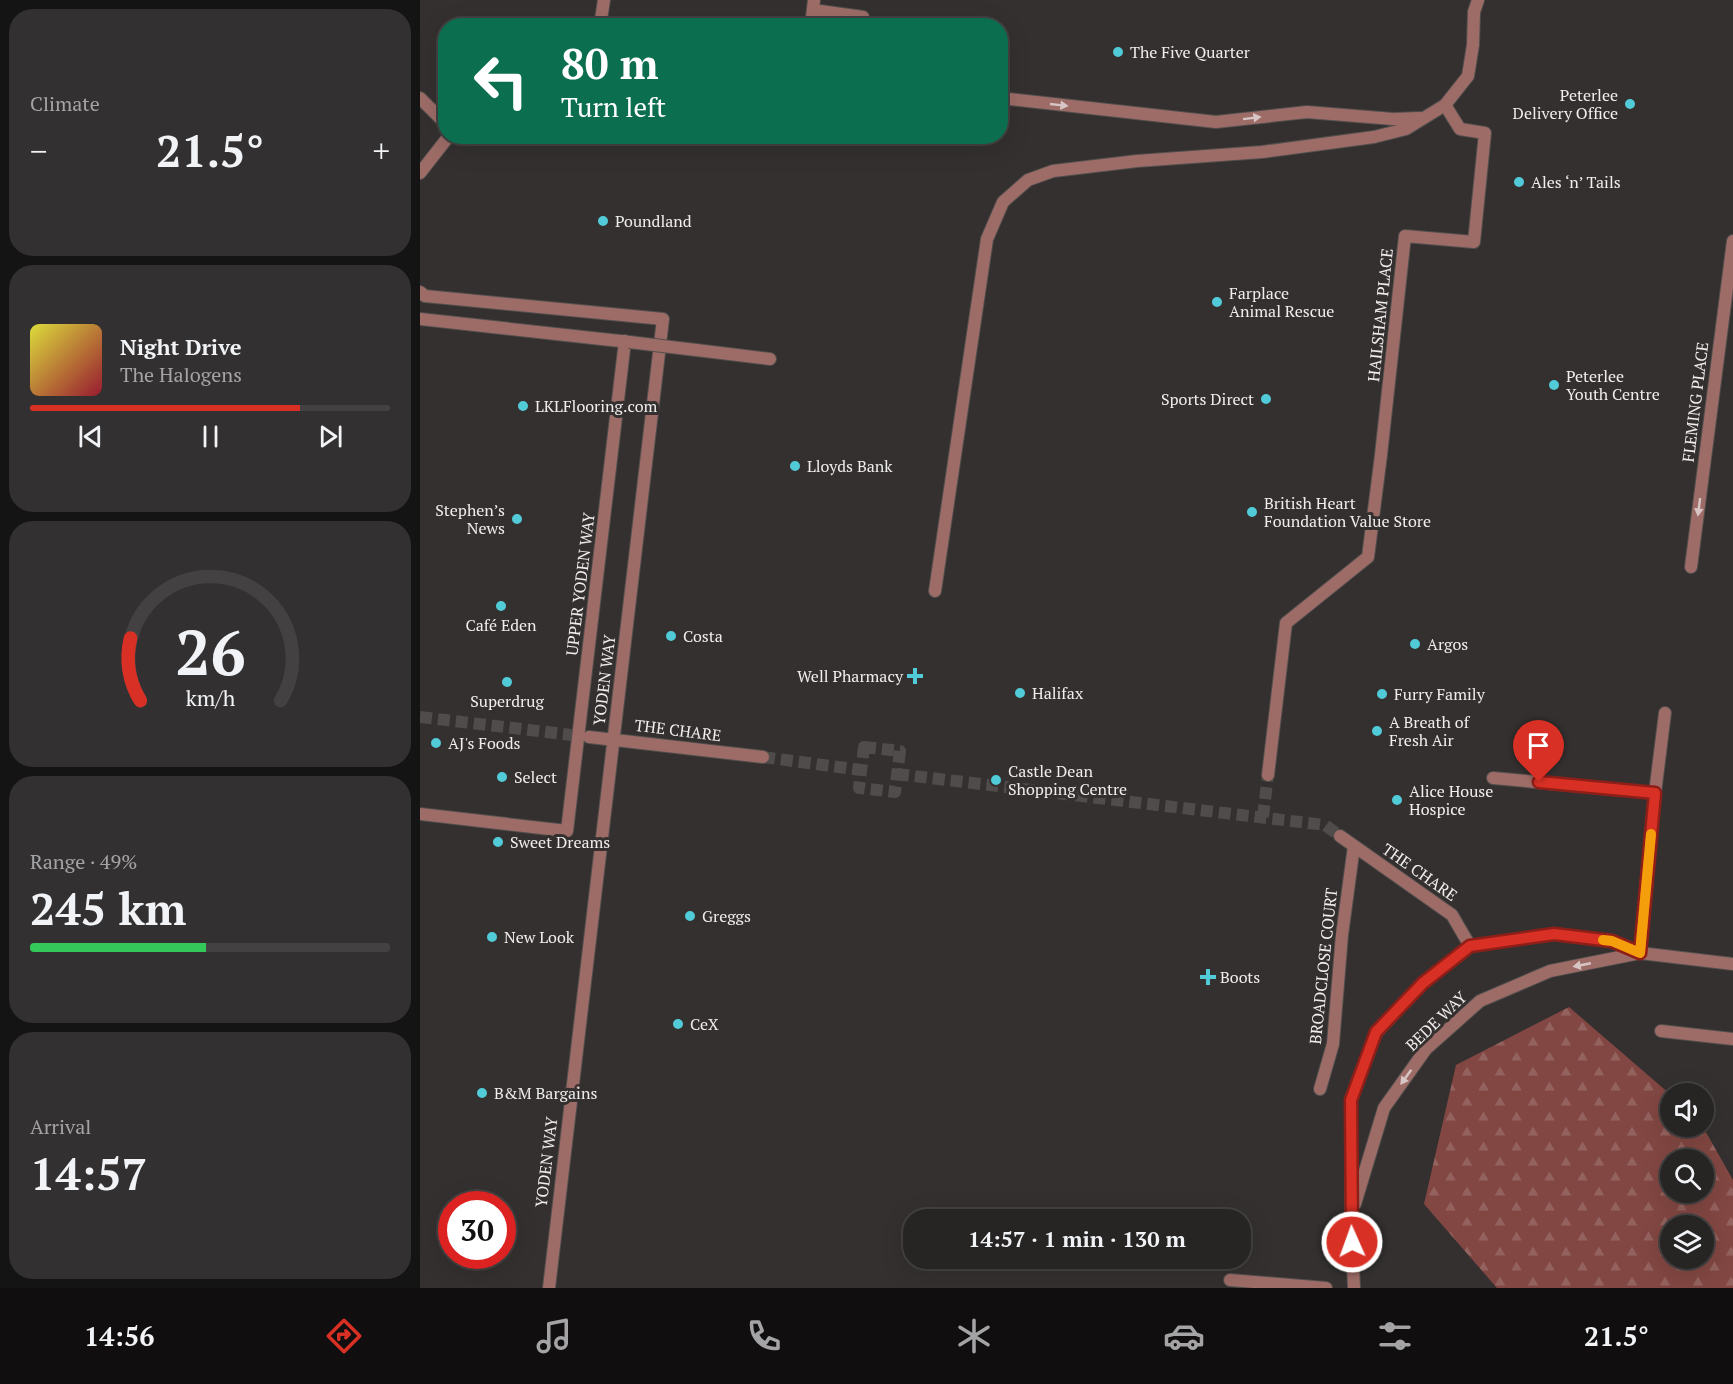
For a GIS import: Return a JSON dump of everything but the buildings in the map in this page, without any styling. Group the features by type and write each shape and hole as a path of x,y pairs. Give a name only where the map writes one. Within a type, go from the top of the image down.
{"street":[{"path":"601,18 604,0"},
{"path":"935,591 987,239 1004,202 1028,180 1053,171 1137,161 1262,152 1374,137 1406,129 1445,105 1468,76 1473,45 1474,12 1478,0"},
{"path":"814,5 863,18"},
{"path":"420,98 438,116"},
{"path":"1008,99 1216,122 1307,112 1393,119 1424,118"},
{"name":"HAILSHAM PLACE","path":"1268,775 1286,623 1368,556 1405,236 1474,242 1485,133 1460,129 1445,105"},
{"path":"420,173 442,144"},
{"name":"FLEMING PLACE","path":"1691,567 1733,241"},
{"name":"YODEN WAY","path":"420,292 425,296 663,319 549,1288"},
{"path":"420,319 770,359"},
{"name":"UPPER YODEN WAY","path":"420,814 567,831 627,341"},
{"path":"1640,953 1665,713"},
{"name":"THE CHARE","path":"589,737 763,757"},
{"path":"1493,778 1655,793"},
{"name":"THE CHARE","path":"1340,836 1452,915 1470,946"},
{"name":"BROADCLOSE COURT","path":"1320,1089 1333,1044 1342,935 1354,846"},
{"name":"BEDE WAY","path":"1353,1288 1351,1100 1376,1032 1423,983 1470,946 1554,934 1612,941 1640,953 1733,964"},
{"name":"BEDE WAY","path":"1351,1218 1384,1108 1426,1049 1480,1001 1550,971 1640,953"},
{"path":"1661,1031 1733,1039"},
{"path":"1230,1280 1326,1288"}],"green space":[{"path":"1569,1007 1660,1086 1660,1137 1709,1137 1733,1180 1733,1288 1497,1288 1424,1204 1456,1065"}],"tunnel":[{"path":"420,717 589,737"},
{"path":"864,747 900,751 895,792 859,788 864,747"},
{"path":"763,757 861,770"},
{"path":"897,774 1325,825 1340,836"},
{"path":"1263,817 1268,775"}],"slow traffic":[{"path":"1603,940 1612,941 1640,953 1651,834"}],"place":[{"name":"The Five Quarter","path":"1118,52"},
{"name":"Peterlee Delivery Office","path":"1630,104"},
{"name":"Ales ‘n’ Tails","path":"1519,182"},
{"name":"Poundland","path":"603,221"},
{"name":"Farplace Animal Rescue","path":"1217,302"},
{"name":"Peterlee Youth Centre","path":"1554,385"},
{"name":"Sports Direct","path":"1266,399"},
{"name":"LKLFlooring.com","path":"523,406"},
{"name":"Lloyds Bank","path":"795,466"},
{"name":"British Heart Foundation Value Store","path":"1252,512"},
{"name":"Stephen’s News","path":"517,519"},
{"name":"Café Eden","path":"501,606"},
{"name":"Costa","path":"671,636"},
{"name":"Argos","path":"1415,644"},
{"name":"Well Pharmacy","path":"915,676"},
{"name":"Superdrug","path":"507,682"},
{"name":"Halifax","path":"1020,693"},
{"name":"Furry Family","path":"1382,694"},
{"name":"A Breath of Fresh Air","path":"1377,731"},
{"name":"AJ's Foods","path":"436,743"},
{"name":"Select","path":"502,777"},
{"name":"Castle Dean Shopping Centre","path":"996,780"},
{"name":"Alice House Hospice","path":"1397,800"},
{"name":"Sweet Dreams","path":"498,842"},
{"name":"Greggs","path":"690,916"},
{"name":"New Look","path":"492,937"},
{"name":"Boots","path":"1208,977"},
{"name":"CeX","path":"678,1024"},
{"name":"B&M Bargains","path":"482,1093"}],"route":[{"path":"1352,1242 1351,1100 1376,1032 1423,983 1470,946 1554,934 1612,941 1640,953 1655,793 1539,782"}]}
